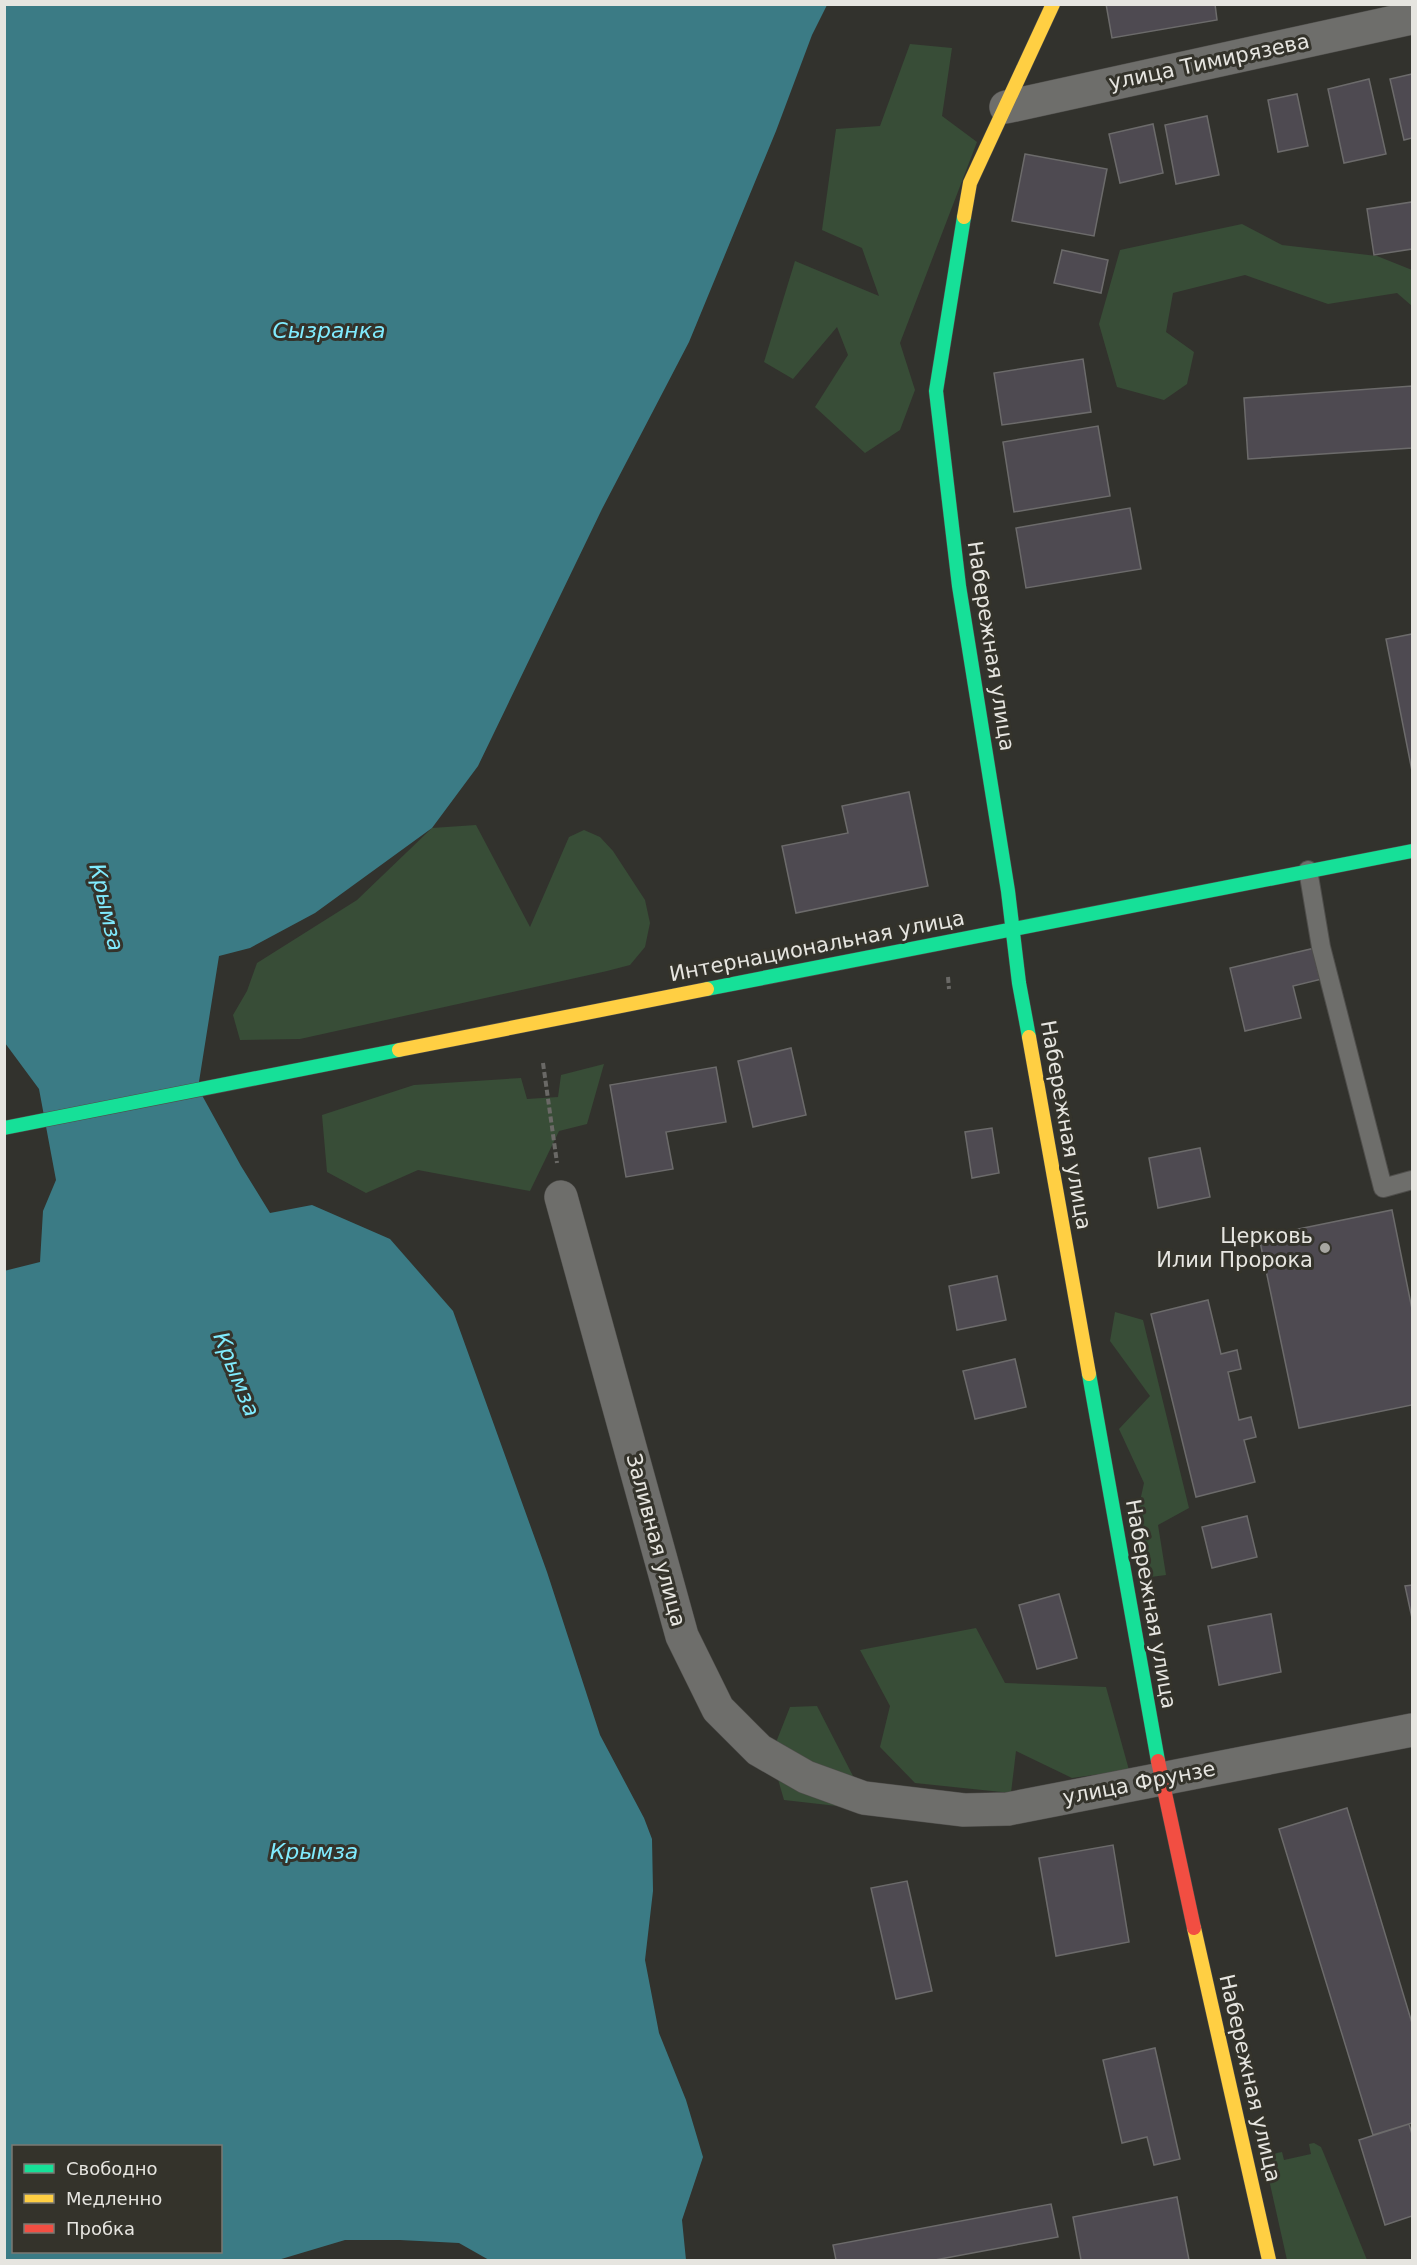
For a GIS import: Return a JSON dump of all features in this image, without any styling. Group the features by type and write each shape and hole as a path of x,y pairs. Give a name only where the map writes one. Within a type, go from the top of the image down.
{"street":[{"name":"Набережная улица","path":"1053,4 970,183 936,391 959,586 1023,1007 1161,1779 1269,2260"},
{"name":"улица Тимирязева","path":"1006,107 1413,18"},
{"name":"Интернациональная улица","path":"4,1128 1413,851"},
{"name":"Заливная улица","path":"561,1197 682,1636 718,1708 759,1750 806,1777 864,1798"},
{"name":"улица Фрунзе","path":"864,1798 964,1810 1008,1809 1413,1730"}],"lane":[{"path":"1308,870 1321,947 1383,1188 1413,1180"}],"path":[{"path":"543,1063 561,1197"}],"green space":[{"path":"910,44 952,48 942,116 977,142 900,343 915,390 900,430 865,453 815,407 848,355 837,327 793,379 764,362 795,261 879,296 862,248 822,230 836,129 880,126"},
{"path":"1242,224 1282,245 1377,256 1412,270 1412,306 1397,293 1328,304 1245,275 1173,293 1166,332 1194,352 1187,384 1164,400 1117,387 1099,324 1120,250"},
{"path":"476,825 530,927 569,837 584,830 600,837 613,851 645,900 650,923 645,947 630,965 607,971 300,1039 240,1040 233,1015 247,991 257,963 357,900 432,828"},
{"path":"604,1064 587,1124 559,1131 530,1191 418,1170 366,1193 327,1172 322,1115 414,1085 521,1078 527,1099 558,1097 561,1075"},
{"path":"1115,1312 1143,1320 1189,1508 1158,1525 1166,1575 1143,1578 1135,1524 1144,1483 1119,1429 1150,1396 1110,1341"},
{"path":"976,1628 1005,1683 1106,1687 1129,1770 1072,1778 1016,1751 1011,1793 915,1783 880,1747 890,1706 860,1650"},
{"path":"817,1706 853,1776 837,1806 784,1800 771,1755 790,1707"},
{"path":"1314,2143 1321,2147 1367,2260 1287,2260 1267,2167 1270,2157 1277,2153 1282,2152 1284,2160 1311,2154 1309,2144"}],"water":[{"path":"5,5 827,5 812,35 776,131 689,342 602,509 478,766 432,828 315,913 250,948 219,956 198,1088 270,1213 312,1205 390,1239 453,1311 547,1572 600,1735 644,1818 652,1839 653,1891 645,1960 659,2033 686,2100 703,2157 682,2220 686,2260 489,2260 459,2243 345,2240 278,2260 5,2260 4,1271 40,1262 43,1211 56,1180 39,1089 5,1043"}],"building":[{"path":"1106,4 1215,4 1217,20 1112,38"},
{"path":"1412,74 1412,138 1404,140 1390,79"},
{"path":"1369,79 1386,154 1344,163 1328,89"},
{"path":"1297,94 1308,146 1278,152 1268,100"},
{"path":"1207,116 1219,175 1176,184 1165,125"},
{"path":"1153,124 1163,173 1120,183 1109,134"},
{"path":"1025,154 1107,169 1094,236 1012,221"},
{"path":"1412,202 1412,249 1374,255 1367,209"},
{"path":"1062,250 1108,260 1101,293 1054,283"},
{"path":"1083,359 1091,412 1002,425 994,373"},
{"path":"1412,386 1412,448 1248,459 1244,398"},
{"path":"1098,426 1110,496 1014,512 1003,442"},
{"path":"1130,508 1141,569 1026,588 1016,528"},
{"path":"1412,634 1412,771 1386,639"},
{"path":"909,792 928,886 796,913 782,846 848,833 842,806"},
{"path":"1315,948 1322,979 1293,986 1301,1018 1245,1031 1230,968"},
{"path":"791,1048 806,1115 753,1127 738,1061"},
{"path":"716,1067 726,1122 666,1132 673,1169 626,1177 610,1085"},
{"path":"992,1128 999,1173 972,1178 965,1132"},
{"path":"1200,1148 1210,1197 1158,1208 1149,1158"},
{"path":"1392,1210 1412,1309 1412,1405 1299,1428 1259,1237"},
{"path":"997,1276 1006,1320 957,1330 949,1286"},
{"path":"1208,1300 1221,1354 1237,1350 1241,1369 1228,1372 1239,1420 1251,1417 1256,1437 1244,1440 1255,1482 1196,1497 1151,1314"},
{"path":"1015,1359 1026,1407 975,1419 963,1371"},
{"path":"1247,1516 1257,1557 1212,1568 1202,1527"},
{"path":"1412,1585 1412,1618 1405,1586"},
{"path":"1059,1594 1077,1658 1037,1669 1019,1605"},
{"path":"1271,1614 1281,1672 1219,1685 1208,1626"},
{"path":"1347,1808 1412,2023 1412,2123 1373,2135 1279,1829"},
{"path":"1113,1845 1129,1942 1056,1956 1039,1858"},
{"path":"907,1881 932,1991 896,1999 871,1888"},
{"path":"1155,2048 1180,2159 1154,2165 1147,2137 1122,2143 1103,2060"},
{"path":"1409,2124 1412,2134 1412,2216 1385,2225 1359,2140"},
{"path":"1177,2197 1189,2260 1081,2260 1073,2217"},
{"path":"1051,2204 1058,2237 935,2260 836,2260 833,2245"}],"traffic: fast":[{"path":"964,217 936,391 959,586 1029,1037"},
{"path":"707,989 1412,851"},
{"path":"4,1128 399,1050"},
{"path":"1089,1374 1158,1761"}],"traffic: slow":[{"path":"964,217 970,183 1053,4"},
{"path":"399,1050 707,989"},
{"path":"1029,1037 1089,1374"},
{"path":"1194,1928 1269,2260"}],"traffic: jam":[{"path":"1158,1761 1194,1928"}],"place":[{"name":"Церковь Илии Пророка","path":"1325,1248"}],"water label":[{"name":"Сызранка","path":"329,330"},
{"name":"Крымза","path":"107,907"},
{"name":"Крымза","path":"237,1374"},
{"name":"Крымза","path":"314,1851"}]}
